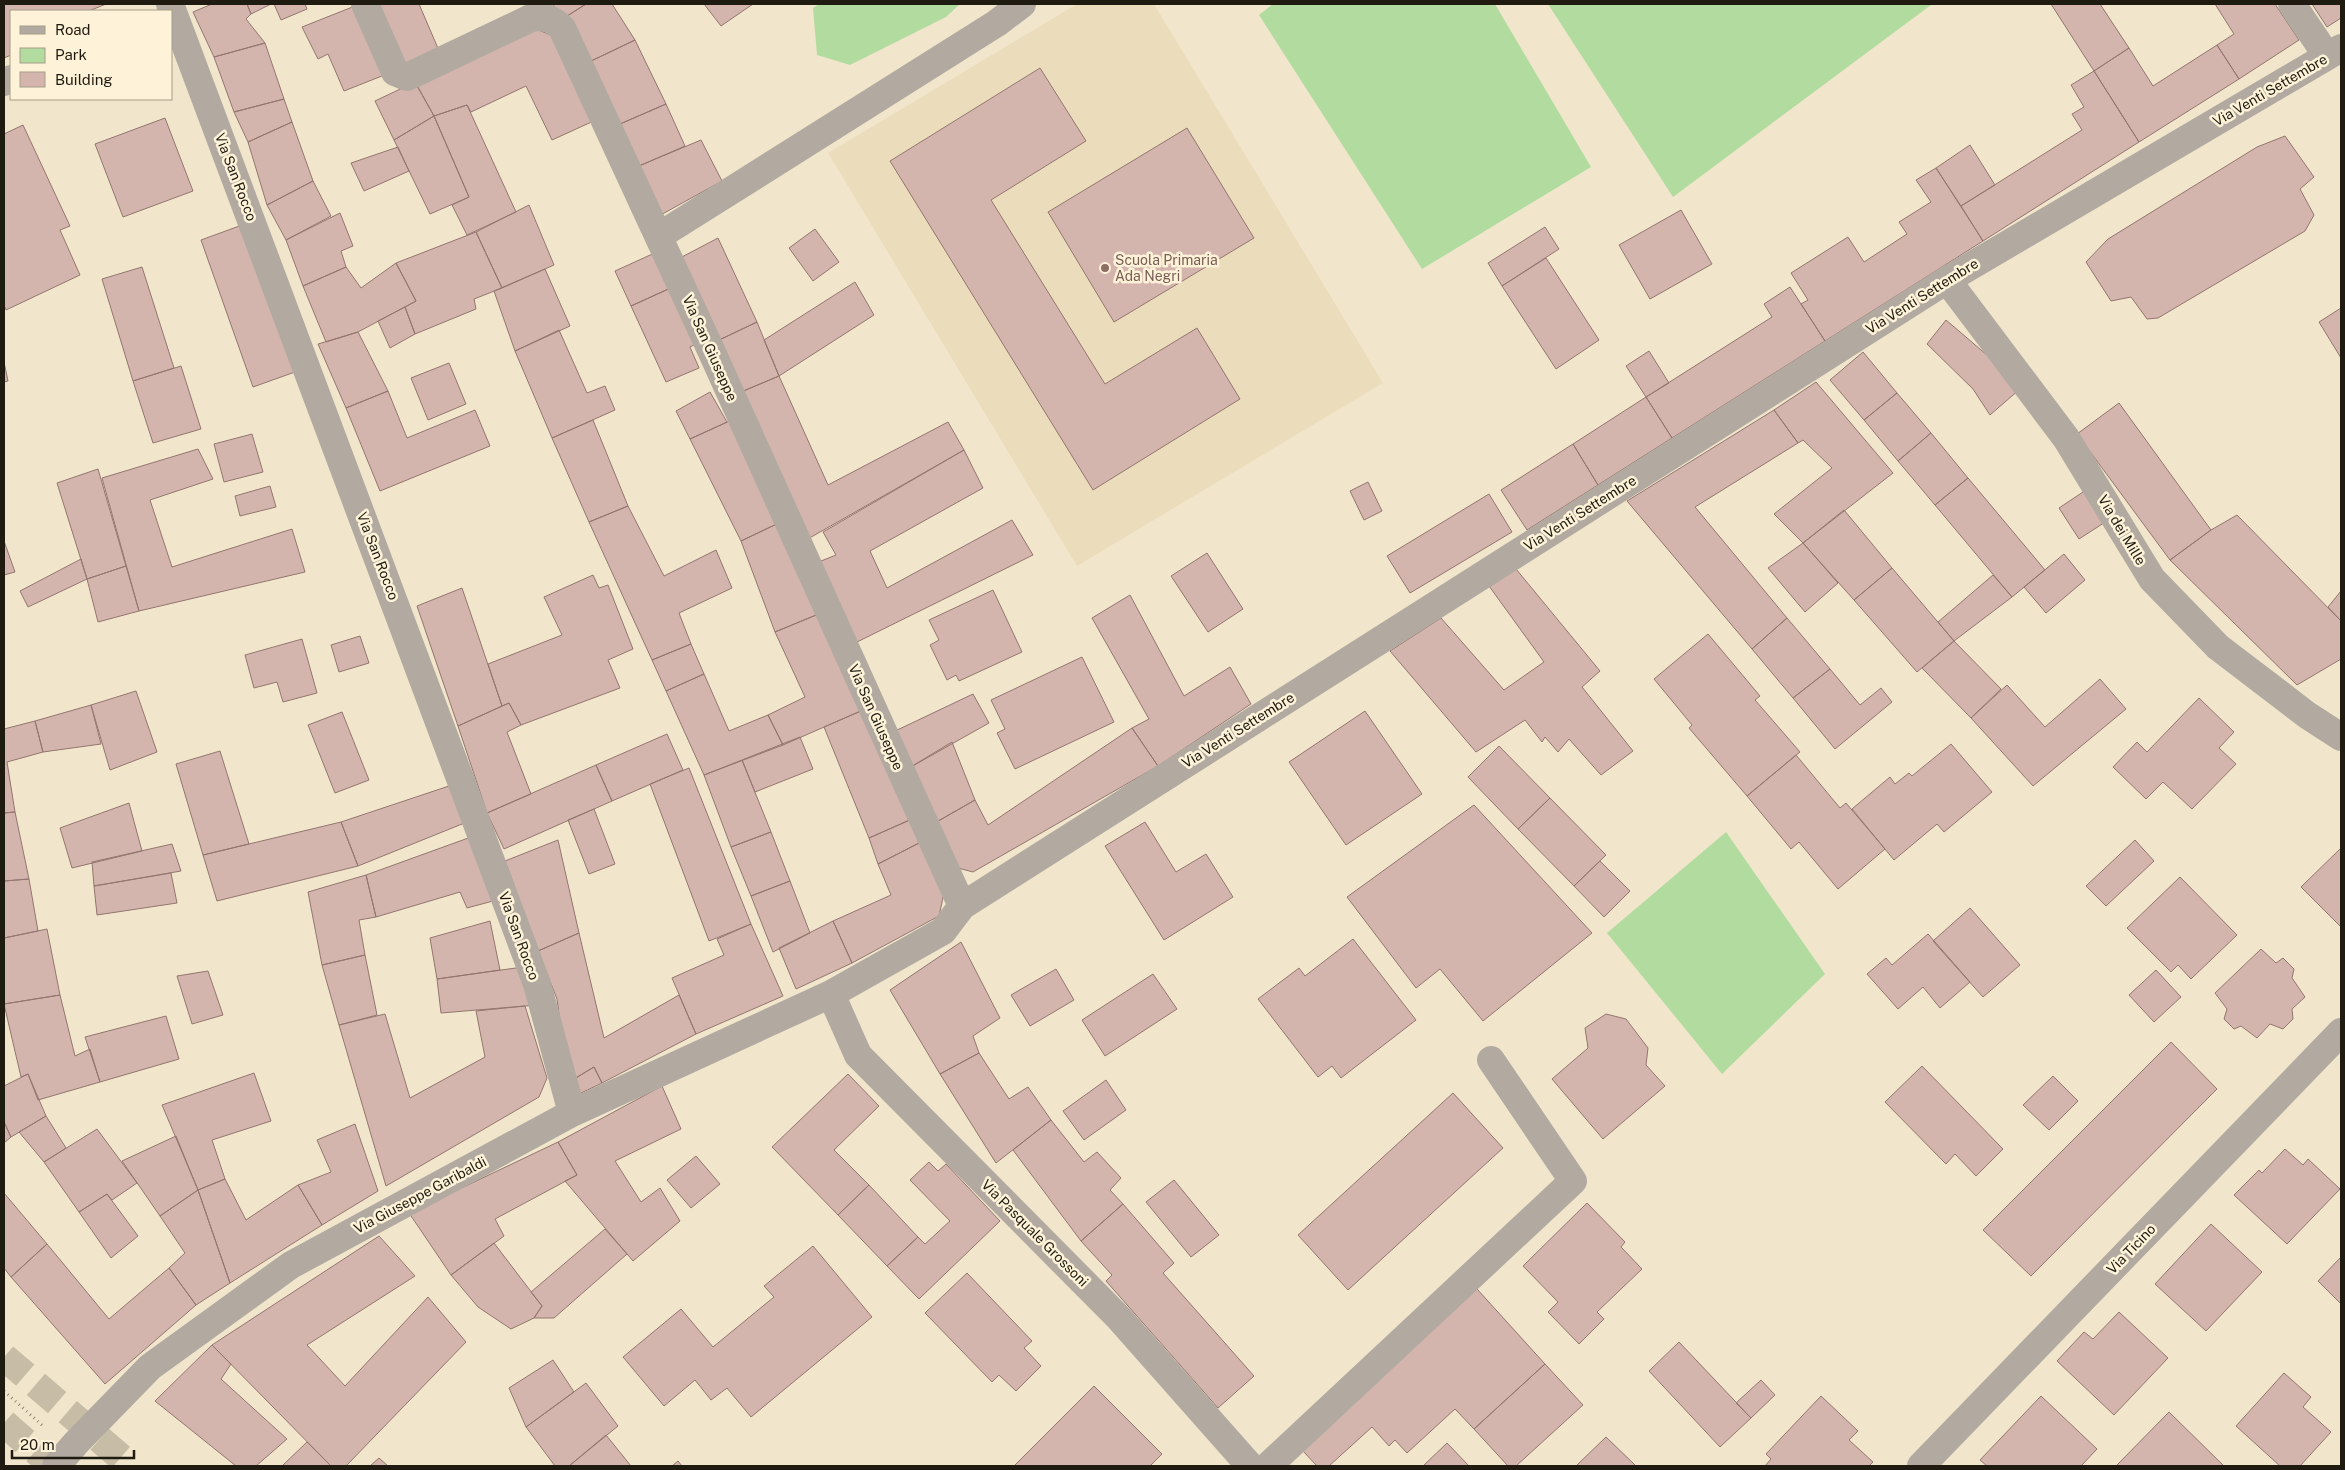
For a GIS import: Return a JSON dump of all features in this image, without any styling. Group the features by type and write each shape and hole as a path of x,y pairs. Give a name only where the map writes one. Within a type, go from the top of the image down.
{"street":[{"name":"Via San Giuseppe","path":"365,4 396,72 407,77 530,18 541,16 552,19 568,38 962,906"},
{"path":"659,236 998,23 1022,4"},
{"path":"2292,4 2334,52"},
{"name":"Via San Rocco","path":"174,7 537,984 572,1113"},
{"name":"Via Venti Settembre","path":"831,994 943,931 962,906 1947,280 2334,52"},
{"name":"Via dei Mille","path":"1947,280 2066,438 2152,579 2218,647 2307,715 2341,737"},
{"name":"Via Giuseppe Garibaldi","path":"56,1466 150,1367 291,1265 572,1113 831,994"},
{"name":"Via Pasquale Grossoni","path":"831,994 858,1055 1119,1318 1250,1466"},
{"name":"Via Ticino","path":"1921,1466 2341,1032"},
{"path":"1268,1466 1573,1182 1491,1060"}],"path":[{"path":"4,1391 49,1431"}],"shaded area":[{"name":"Scuola Primaria Ada Negri","path":"1077,4 1154,4 1383,383 1077,566 828,153"}],"green space":[{"path":"819,4 960,4 946,17 850,65 817,55 813,8"},
{"path":"1273,4 1495,4 1591,167 1422,269 1259,15"},
{"path":"1548,4 1930,4 1931,5 1673,197"},
{"path":"1726,832 1825,974 1722,1074 1607,933"}],"building":[{"path":"4,4 106,4 91,10 10,10 10,55 4,58"},
{"path":"212,4 247,4 251,14 246,19 265,43 214,57 193,12"},
{"path":"247,4 271,4 251,14"},
{"path":"274,4 305,4 307,9 281,20"},
{"path":"360,4 392,72 344,91 328,54 318,59 302,27"},
{"path":"373,4 419,4 440,53 401,70"},
{"path":"552,4 586,4 564,18"},
{"path":"586,4 612,4 635,40 589,62 564,18"},
{"path":"704,4 753,4 721,26"},
{"path":"2051,4 2100,4 2129,48 2094,71"},
{"path":"2215,4 2275,4 2299,40 2239,79 2217,45 2234,34"},
{"path":"2312,4 2341,4 2341,18 2327,27"},
{"path":"536,29 553,36 598,119 552,140 526,86 471,112 467,105 434,116 415,82"},
{"path":"635,40 666,104 620,124 589,62"},
{"path":"265,43 284,99 234,112 214,57"},
{"path":"2217,45 2239,79 2139,142 2094,71 2129,48 2153,86"},
{"path":"1040,68 1086,141 991,200 1105,384 1197,328 1240,399 1093,490 890,161"},
{"path":"2094,71 2139,142 1983,241 1961,206 2082,130 2072,114 2084,107 2071,85"},
{"path":"415,82 434,116 394,140 375,101"},
{"path":"284,99 292,122 248,142 234,112"},
{"path":"666,104 685,146 639,166 620,124"},
{"path":"467,105 516,212 467,235 452,205 469,197 434,116"},
{"path":"434,116 469,197 430,214 394,140"},
{"path":"165,118 193,191 123,217 95,144"},
{"path":"292,122 313,181 267,205 248,142"},
{"path":"23,125 70,226 60,230 80,275 6,310 4,305 4,134"},
{"path":"1187,128 1254,238 1114,322 1048,212"},
{"path":"2285,136 2314,177 2300,189 2314,215 2305,231 2158,318 2147,319 2131,297 2111,301 2086,262 2108,239 2257,147"},
{"path":"701,140 722,181 657,217 634,168"},
{"path":"1970,145 1995,185 1961,206 1936,168"},
{"path":"398,147 409,171 364,191 351,163"},
{"path":"1936,168 1983,241 1825,341 1801,304 1808,300 1791,273 1848,237 1864,262 1907,234 1899,222 1931,202 1916,180"},
{"path":"313,181 331,216 286,240 267,205"},
{"path":"529,205 554,265 502,288 476,232"},
{"path":"1681,210 1712,264 1650,299 1619,245"},
{"path":"340,213 353,246 341,251 346,267 303,286 286,240"},
{"path":"242,225 295,372 253,387 201,240"},
{"path":"1545,227 1559,249 1502,286 1488,263"},
{"path":"815,229 839,262 813,281 789,248"},
{"path":"476,232 502,288 474,299 476,309 415,334 405,307 416,301 396,263"},
{"path":"718,238 757,322 717,341 680,258"},
{"path":"659,251 675,286 631,306 615,271"},
{"path":"1546,258 1599,340 1556,369 1502,286"},
{"path":"396,263 416,301 358,332 326,342 303,286 346,267 361,288"},
{"path":"142,267 174,368 133,381 102,279"},
{"path":"545,269 570,326 515,351 494,291"},
{"path":"855,282 874,315 779,376 764,340"},
{"path":"675,286 700,342 690,347 699,368 666,382 631,306"},
{"path":"1790,287 1825,341 1672,438 1646,397 1772,317 1764,304"},
{"path":"405,307 415,334 390,348 378,321"},
{"path":"2341,308 2341,358 2319,322"},
{"path":"1946,320 2001,367 2020,389 1990,415 1973,389 1927,344"},
{"path":"757,322 779,376 741,392 717,341"},
{"path":"559,330 587,393 605,386 615,410 552,438 515,351"},
{"path":"358,332 388,391 346,408 318,344"},
{"path":"1649,351 1669,383 1646,397 1626,366"},
{"path":"1863,352 1897,393 1864,420 1830,380"},
{"path":"4,362 8,381 4,382"},
{"path":"449,363 466,404 428,420 411,378"},
{"path":"181,366 201,429 153,443 133,381"},
{"path":"779,376 828,485 948,422 964,450 806,540 741,392"},
{"path":"1816,382 1893,473 1803,543 1774,514 1832,468 1803,440 1798,443 1774,410"},
{"path":"388,391 407,438 475,410 490,446 380,491 346,408"},
{"path":"710,392 727,422 690,439 676,411"},
{"path":"1897,393 1931,433 1898,461 1864,420"},
{"path":"1646,397 1672,438 1598,485 1573,444"},
{"path":"2119,403 2211,530 2170,560 2077,434"},
{"path":"1774,410 1798,443 1695,507 1787,618 1752,649 1627,501"},
{"path":"734,419 783,521 741,541 690,439"},
{"path":"593,420 628,506 589,522 552,438"},
{"path":"1931,433 1968,478 1935,505 1898,461"},
{"path":"252,434 263,472 224,482 214,444"},
{"path":"1573,444 1598,485 1527,530 1501,490"},
{"path":"198,449 213,479 150,500 172,567 292,529 305,572 139,611 102,478"},
{"path":"964,450 983,488 870,551 887,588 1012,520 1033,555 855,643 816,563 836,555 823,532"},
{"path":"98,469 126,566 87,579 57,483"},
{"path":"1968,478 2045,570 2012,597 1935,505"},
{"path":"1368,482 1382,511 1364,520 1350,491"},
{"path":"270,486 276,507 240,516 235,496"},
{"path":"2089,488 2110,519 2079,539 2059,508"},
{"path":"1489,494 1512,532 1410,593 1387,556"},
{"path":"628,506 664,576 716,550 732,588 679,613 691,644 652,660 589,522"},
{"path":"1844,510 1892,568 1854,600 1803,543"},
{"path":"2237,515 2341,621 2341,659 2297,685 2170,560 2211,530"},
{"path":"783,521 821,613 775,632 741,541"},
{"path":"4,541 15,572 4,575"},
{"path":"1803,543 1838,583 1805,612 1768,568"},
{"path":"1207,553 1243,609 1208,632 1171,576"},
{"path":"2064,554 2085,580 2046,613 2024,587"},
{"path":"81,559 87,579 28,607 20,591"},
{"path":"126,566 139,611 98,622 87,579"},
{"path":"1892,568 1954,641 1917,672 1854,600"},
{"path":"1516,569 1600,671 1582,687 1633,751 1601,775 1569,739 1558,752 1545,737 1542,742 1525,720 1476,752 1390,651 1441,618 1504,690 1544,662 1489,586"},
{"path":"593,575 599,588 608,585 633,649 608,660 620,688 521,725 509,703 502,706 488,664 562,635 544,597"},
{"path":"1993,575 2012,597 1954,641 1938,622"},
{"path":"462,588 502,706 458,726 417,606"},
{"path":"993,590 1022,652 959,681 956,675 947,680 930,645 939,640 929,620"},
{"path":"2341,591 2341,621 2328,607"},
{"path":"1130,595 1184,696 1230,667 1251,704 1158,766 1132,728 1149,719 1092,618"},
{"path":"821,613 863,710 783,745 768,715 805,697 775,632"},
{"path":"1787,618 1830,669 1793,698 1752,649"},
{"path":"1708,634 1760,696 1755,700 1800,752 1747,796 1689,728 1692,725 1654,679"},
{"path":"360,636 369,663 339,672 331,645"},
{"path":"302,639 317,693 283,702 277,682 254,688 245,655"},
{"path":"1954,641 2001,689 1971,718 1922,668"},
{"path":"691,644 704,674 666,691 652,660"},
{"path":"1082,657 1114,722 1015,769 997,733 1005,729 991,700"},
{"path":"1830,669 1860,705 1881,688 1892,702 1835,749 1793,698"},
{"path":"704,674 729,731 768,715 783,745 704,775 666,691"},
{"path":"2100,679 2126,709 2033,786 1971,718 2007,685 2045,727"},
{"path":"136,691 157,752 110,770 91,705"},
{"path":"973,694 989,723 909,768 893,732"},
{"path":"2199,698 2234,732 2219,748 2236,764 2192,809 2163,782 2146,799 2113,767 2137,742 2147,752"},
{"path":"509,703 521,725 507,732 531,794 487,813 458,726"},
{"path":"91,705 101,744 43,752 35,721"},
{"path":"863,710 912,819 869,838 824,727"},
{"path":"1365,711 1422,794 1346,845 1289,762"},
{"path":"342,712 369,780 335,793 308,725"},
{"path":"35,721 43,752 7,762 15,812 4,813 4,729"},
{"path":"1132,728 1158,766 973,872 958,868 933,824 975,800 988,825"},
{"path":"667,734 683,770 612,801 596,765"},
{"path":"800,737 813,769 755,792 742,760"},
{"path":"952,742 975,800 933,824 909,768"},
{"path":"1951,744 1992,792 1944,832 1937,824 1894,860 1852,809 1890,777 1895,784 1909,773 1912,776"},
{"path":"1499,746 1550,798 1518,829 1468,777"},
{"path":"220,751 249,844 203,855 176,764"},
{"path":"1796,755 1840,808 1846,803 1885,849 1838,889 1799,842 1791,849 1747,796"},
{"path":"742,760 771,832 731,847 704,775"},
{"path":"596,765 612,801 504,849 487,813"},
{"path":"689,768 751,924 709,941 650,784"},
{"path":"455,784 467,822 358,866 341,822"},
{"path":"1550,798 1606,855 1574,886 1518,829"},
{"path":"129,803 142,851 72,868 60,828"},
{"path":"1474,805 1592,933 1483,1021 1440,969 1416,988 1347,897"},
{"path":"594,809 615,864 589,874 568,820"},
{"path":"15,812 29,879 4,881 4,813"},
{"path":"912,819 923,841 878,864 869,838"},
{"path":"341,822 358,866 217,901 203,855"},
{"path":"1145,822 1176,872 1206,854 1233,897 1164,940 1105,846"},
{"path":"771,832 790,881 751,896 731,847"},
{"path":"471,837 493,901 467,908 460,892 376,917 366,875"},
{"path":"558,840 579,933 538,951 505,861"},
{"path":"2135,840 2154,861 2106,906 2086,886"},
{"path":"923,841 944,893 939,916 852,963 833,921 891,895 878,864"},
{"path":"172,844 181,871 94,886 92,862"},
{"path":"2341,848 2341,925 2340,926 2301,887"},
{"path":"1600,861 1630,891 1604,917 1574,886"},
{"path":"171,873 177,903 97,915 94,886"},
{"path":"366,875 376,917 359,920 365,955 322,965 308,892"},
{"path":"2180,877 2237,935 2191,979 2178,965 2171,972 2127,928"},
{"path":"29,879 38,931 4,938 4,881"},
{"path":"790,881 810,933 773,952 751,896"},
{"path":"1970,908 2020,965 1983,997 1933,941"},
{"path":"490,921 500,970 437,979 430,938"},
{"path":"833,921 852,963 796,989 779,948"},
{"path":"751,924 783,996 696,1034 672,978 724,955 717,939"},
{"path":"47,929 60,995 4,1004 4,938"},
{"path":"579,933 604,1038 679,995 696,1034 602,1083 594,1067 574,1079 566,1068 557,999 538,951"},
{"path":"1928,934 1970,982 1940,1008 1923,987 1898,1009 1867,974 1886,958 1892,965"},
{"path":"1353,939 1416,1020 1341,1078 1332,1066 1318,1077 1258,999 1299,968 1305,976"},
{"path":"961,942 1000,1018 973,1036 979,1053 940,1074 890,990"},
{"path":"2261,949 2276,963 2283,958 2294,969 2292,978 2305,997 2292,1009 2293,1019 2283,1029 2270,1024 2257,1038 2241,1026 2234,1029 2224,1019 2227,1009 2215,993"},
{"path":"365,955 377,1015 339,1025 322,965"},
{"path":"523,967 537,1005 441,1013 437,979"},
{"path":"1056,969 1074,1000 1030,1026 1011,995"},
{"path":"2156,970 2181,997 2154,1022 2129,995"},
{"path":"208,971 223,1015 192,1024 177,976"},
{"path":"1153,974 1177,1009 1105,1056 1082,1020"},
{"path":"60,995 75,1056 90,1049 100,1082 38,1100 28,1074 21,1077 4,1004"},
{"path":"525,1006 547,1078 539,1097 386,1186 339,1025 385,1014 410,1098 485,1057 476,1011"},
{"path":"1606,1014 1626,1019 1648,1048 1646,1065 1665,1086 1603,1139 1552,1079 1588,1048 1585,1028"},
{"path":"166,1016 179,1059 100,1082 85,1037"},
{"path":"2171,1042 2217,1089 2031,1276 1983,1230"},
{"path":"979,1053 1009,1099 1028,1087 1051,1120 996,1163 940,1074"},
{"path":"1922,1066 2003,1149 1976,1176 1955,1154 1946,1164 1885,1102"},
{"path":"594,1067 602,1083 579,1094 574,1079"},
{"path":"254,1073 271,1121 212,1140 225,1179 198,1190 162,1105"},
{"path":"28,1074 46,1116 11,1137 4,1122 4,1086"},
{"path":"848,1074 879,1106 834,1150 869,1185 838,1215 772,1147"},
{"path":"2053,1076 2078,1101 2049,1130 2023,1105"},
{"path":"1106,1080 1126,1110 1084,1140 1063,1111"},
{"path":"662,1086 681,1129 615,1161 641,1202 660,1188 680,1221 633,1261 565,1181 577,1175 558,1142"},
{"path":"1453,1093 1503,1148 1348,1290 1298,1235"},
{"path":"46,1116 66,1148 44,1162 19,1132"},
{"path":"1051,1120 1084,1162 1097,1152 1121,1178 1110,1190 1123,1204 1081,1241 1013,1150"},
{"path":"4,1122 11,1137 4,1143"},
{"path":"355,1124 378,1191 322,1225 298,1185 331,1172 317,1140"},
{"path":"97,1129 137,1183 112,1200 107,1194 79,1212 44,1162"},
{"path":"176,1136 198,1190 160,1216 122,1161"},
{"path":"558,1142 577,1175 495,1219 504,1236 451,1275 409,1213"},
{"path":"2285,1149 2303,1165 2308,1159 2340,1189 2287,1244 2234,1195 2259,1170 2262,1173"},
{"path":"696,1156 720,1184 691,1208 667,1180"},
{"path":"929,1162 938,1171 946,1164 1000,1221 919,1299 887,1266 918,1237 925,1244 950,1221 910,1180"},
{"path":"225,1179 246,1220 298,1185 322,1225 230,1283 198,1190"},
{"path":"1174,1180 1219,1235 1191,1257 1146,1202"},
{"path":"869,1185 918,1237 887,1266 838,1215"},
{"path":"198,1190 230,1283 196,1305 169,1268 185,1253 160,1216"},
{"path":"4,1193 47,1244 11,1277 4,1268"},
{"path":"107,1194 138,1236 111,1258 79,1212"},
{"path":"1587,1203 1625,1242 1621,1247 1642,1269 1597,1312 1604,1319 1579,1344 1548,1312 1558,1302 1523,1266"},
{"path":"1123,1204 1174,1263 1163,1273 1254,1376 1218,1408 1106,1281 1112,1275 1081,1241"},
{"path":"2211,1224 2262,1272 2206,1331 2155,1284"},
{"path":"605,1229 627,1254 554,1318 534,1318 542,1306 531,1292"},
{"path":"379,1236 415,1276 307,1345 345,1386 428,1297 466,1342 346,1466 331,1466 212,1345"},
{"path":"494,1243 542,1306 534,1318 511,1329 478,1307 451,1275"},
{"path":"47,1244 109,1319 169,1268 196,1305 105,1384 11,1277"},
{"path":"813,1246 872,1317 751,1417 727,1388 711,1400 695,1380 664,1406 623,1357 681,1309 713,1347 774,1297 764,1286"},
{"path":"2341,1257 2341,1304 2318,1281"},
{"path":"967,1273 1032,1341 1024,1348 1041,1366 1016,1391 999,1375 992,1382 925,1313"},
{"path":"1477,1289 1545,1364 1474,1429 1455,1409 1407,1453 1395,1440 1389,1446 1372,1427 1329,1466 1317,1466 1302,1450"},
{"path":"2119,1312 2168,1358 2114,1415 2057,1361 2084,1332 2093,1339"},
{"path":"1679,1342 1751,1418 1720,1447 1649,1371"},
{"path":"212,1345 231,1364 221,1379 287,1439 256,1466 236,1466 155,1401"},
{"path":"553,1360 574,1392 526,1427 509,1388"},
{"path":"1545,1364 1583,1405 1516,1466 1508,1466 1474,1429"},
{"path":"2284,1373 2311,1397 2303,1407 2331,1432 2300,1466 2280,1466 2236,1426"},
{"path":"1761,1380 1775,1395 1751,1418 1736,1403"},
{"path":"586,1383 618,1426 569,1466 555,1466 526,1427"},
{"path":"1094,1386 1162,1454 1150,1466 1014,1466"},
{"path":"1821,1396 1858,1431 1849,1440 1873,1462 1869,1466 1765,1466 1771,1459 1766,1454"},
{"path":"2041,1396 2097,1449 2081,1466 1987,1466 1980,1460"},
{"path":"2169,1412 2224,1466 2116,1466"},
{"path":"606,1435 631,1466 569,1466"},
{"path":"1606,1437 1636,1466 1576,1466"},
{"path":"307,1442 331,1466 282,1466"},
{"path":"1447,1443 1469,1466 1423,1466"},
{"path":"379,1458 388,1466 370,1466"},
{"path":"678,1461 682,1466 672,1466"}],"tunnel":[{"path":"4,1357 131,1466"},
{"path":"4,1423 53,1466"}],"place":[{"name":"Scuola Primaria Ada Negri","path":"1105,268"}]}
